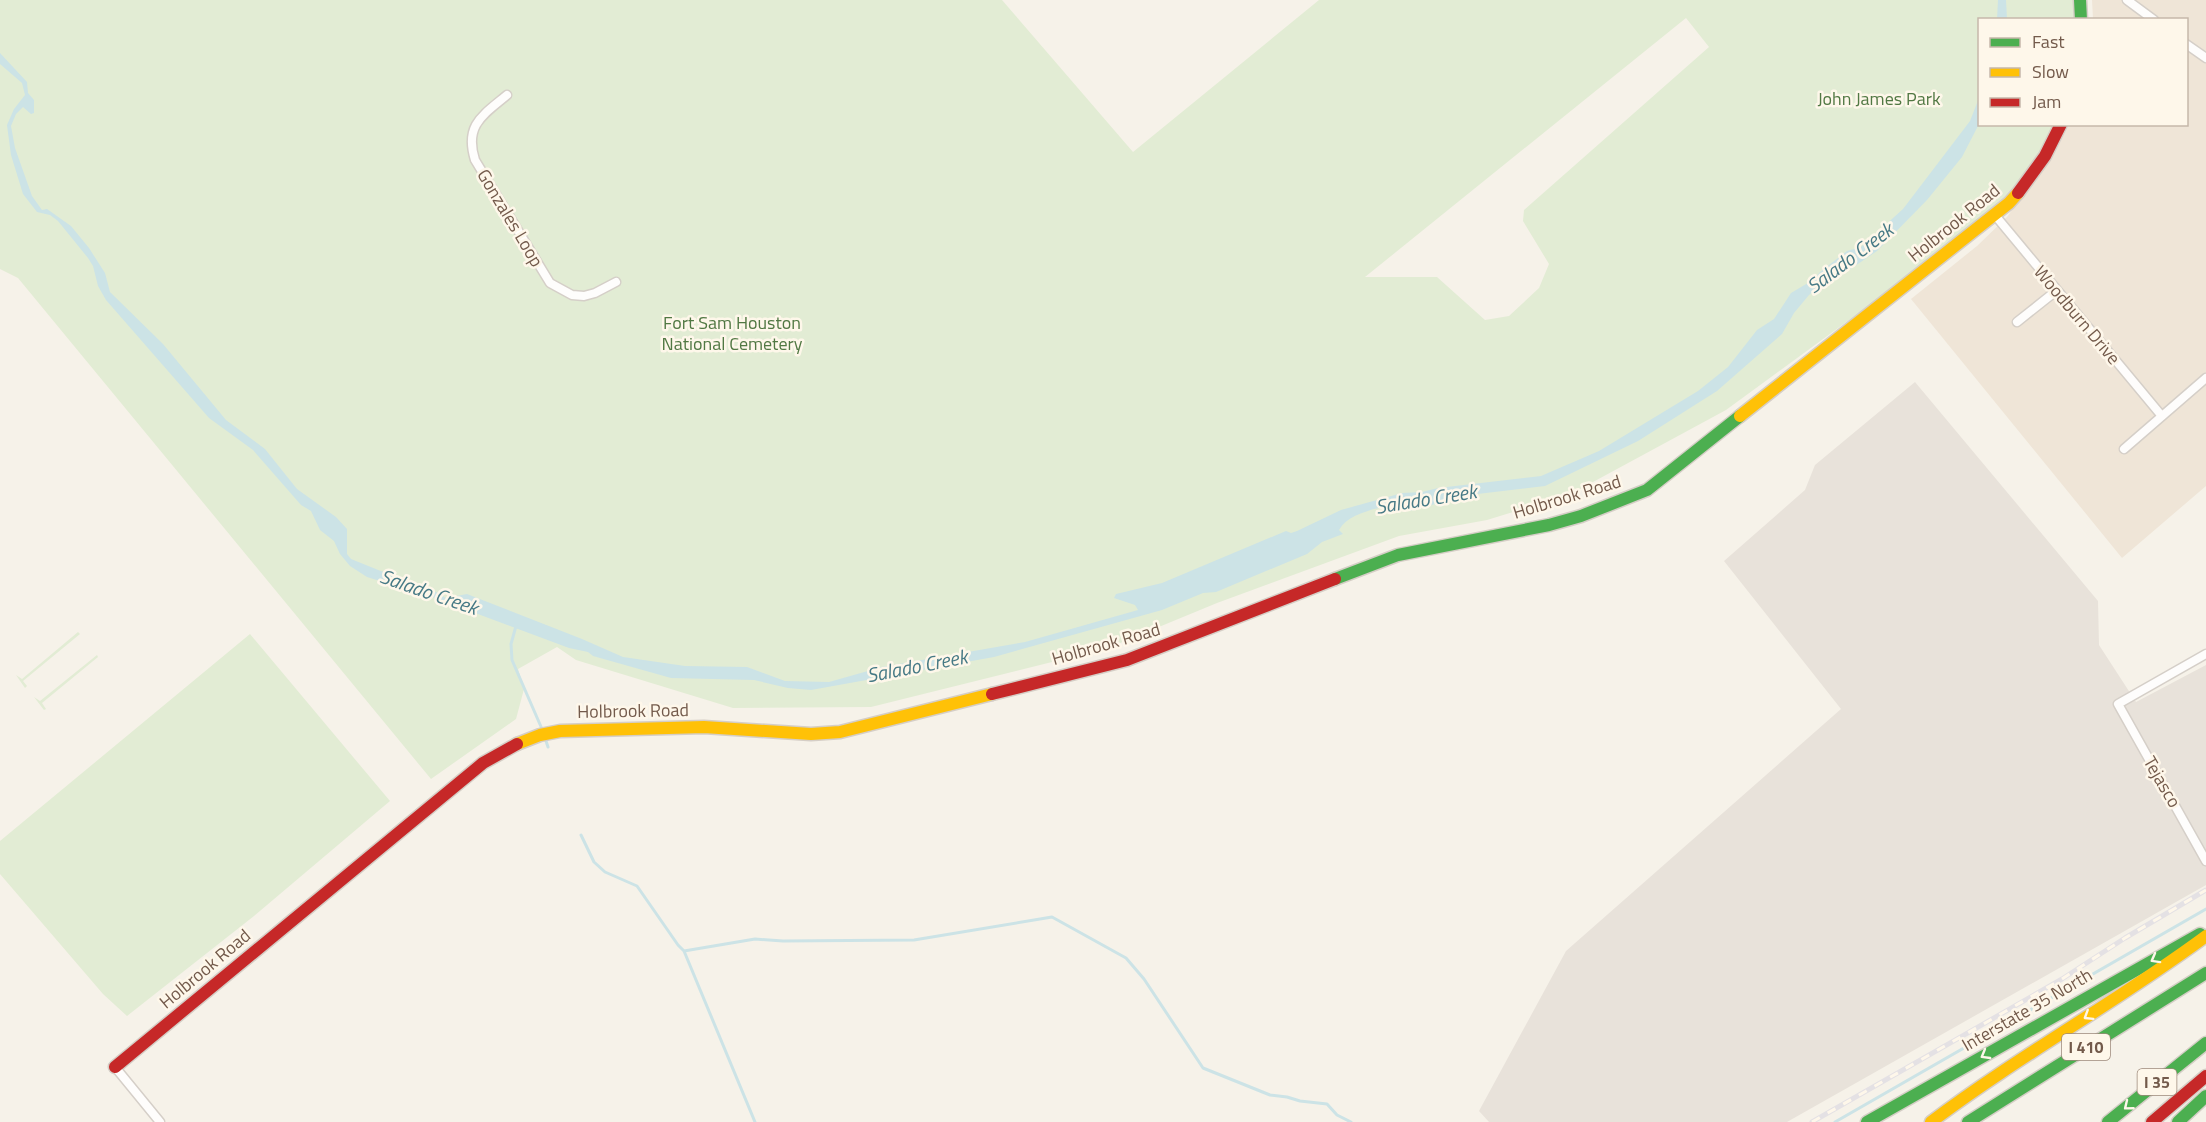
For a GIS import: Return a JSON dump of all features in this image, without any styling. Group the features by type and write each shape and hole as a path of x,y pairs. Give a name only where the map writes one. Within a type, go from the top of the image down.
{"main road":[{"path":"2080,0 2081,18"},
{"name":"Holbrook Road","path":"115,1067 501,750 542,734 560,731 704,727 811,734 840,732 1127,660 1398,555 1549,525 1603,508 1647,490 2009,203 2023,188 2046,154 2060,126"},
{"name":"Interstate 35 North","path":"1867,1122 2206,930"},
{"path":"1931,1122 1985,1081 2115,999 2179,957 2206,936"},
{"name":"I 410","path":"1968,1122 2206,973"},
{"name":"I 35","path":"2108,1122 2206,1042"},
{"name":"I 35","path":"2152,1122 2206,1076"},
{"path":"2178,1122 2206,1096"}],"street":[{"path":"2127,0 2151,18"},
{"path":"2188,45 2206,58"},
{"name":"Gonzales Loop","path":"507,95 480,118 474,127 471,149 481,170 550,283 572,295 584,296 616,282"},
{"name":"Woodburn Drive","path":"1994,214 2161,415"},
{"path":"2018,322 2056,291"},
{"path":"2124,449 2206,378"},
{"name":"Tejasco","path":"2206,654 2118,704 2206,861"},
{"path":"115,1067 160,1122"}],"shaded area":[{"path":"2092,0 2206,0 2206,486 2122,558 1911,299 1977,246 2007,217 2057,148 2068,126 2188,126 2188,18 2093,18"},
{"path":"1915,382 2098,601 2099,645 2136,702 2206,665 2206,885 1787,1122 1489,1122 1479,1111 1566,951 1841,709 1724,561 1805,490 1815,465"}],"green space":[{"name":"Fort Sam Houston National Cemetery","path":"0,0 1002,0 1133,152 1319,0 2079,0 2080,18 1978,18 1978,126 2059,126 2035,170 1994,214 1726,410 1569,495 1487,520 1399,536 1217,603 1108,648 871,707 733,708 576,660 557,647 518,669 524,689 516,719 431,779 18,278 0,269","holes":["1686,18 1709,47 1524,210 1523,221 1549,264 1539,288 1509,316 1485,320 1437,277 1365,277"]},
{"path":"78,632 80,634 23,681 27,686 25,688 16,675 22,679"},
{"path":"250,634 390,801 254,916 127,1016 103,994 0,874 0,841"},
{"path":"97,655 98,657 42,703 46,709 44,710 34,697 40,701"}],"water":[{"path":"1998,0 2006,0 2007,18 1997,18"},
{"name":"Salado Creek","path":"0,53 27,82 28,93 34,100 34,113 31,114 23,107 16,114 11,126 15,148 32,196 42,210 47,209 71,226 105,273 110,292 163,344 226,420 265,449 297,489 336,517 347,529 347,554 351,559 431,589 446,598 467,594 623,657 685,666 747,667 785,681 829,682 882,667 1025,642 1138,610 1135,605 1114,598 1116,594 1162,583 1286,531 1291,533 1297,531 1341,510 1402,493 1541,476 1599,451 1698,391 1728,367 1757,330 1774,319 1791,293 1813,280 1847,251 1861,247 1903,209 1970,121 1978,101 1978,126 1962,157 1927,200 1877,251 1849,270 1836,273 1809,295 1794,313 1782,334 1717,391 1638,441 1545,486 1469,495 1409,511 1396,503 1364,512 1350,519 1339,530 1343,534 1322,542 1307,554 1216,592 1203,593 1162,610 994,657 811,690 788,688 754,680 671,678 569,648 435,598 367,577 350,566 340,554 334,541 320,530 311,511 301,505 253,450 209,418 106,300 98,286 93,266 58,221 50,215 37,212 23,194 11,155 7,125 14,109 25,95 22,83 0,64"}],"waterway":[{"path":"516,626 511,644 512,660 542,729"},
{"path":"545,738 548,747"},
{"path":"581,835 594,862 605,872 637,886 684,951 755,939 783,941 914,940 1052,917 1126,958 1144,979 1203,1068 1270,1095 1327,1104 1337,1115 1351,1122"},
{"path":"1835,1122 2206,909"},
{"path":"684,951 755,1122"}],"railway":[{"path":"1812,1122 2062,979 2206,890"}],"traffic: fast":[{"path":"2080,0 2081,18"},
{"path":"1335,579 1398,555 1549,525 1581,516 1647,490 1740,416"},
{"path":"1867,1122 2200,934"},
{"path":"1968,1122 2206,973"},
{"path":"2108,1122 2206,1043"},
{"path":"2178,1122 2206,1096"}],"traffic: slow":[{"path":"1740,416 2009,203 2018,193"},
{"path":"517,744 540,735 560,731 704,727 811,734 840,732 992,694"},
{"path":"1931,1122 2206,936"}],"traffic: jam":[{"path":"2018,193 2045,156 2060,126"},
{"path":"992,694 1127,660 1335,579"},
{"path":"115,1067 483,763 517,744"},
{"path":"2152,1122 2206,1076"}],"park label":[{"name":"John James Park","path":"1879,99"}]}
